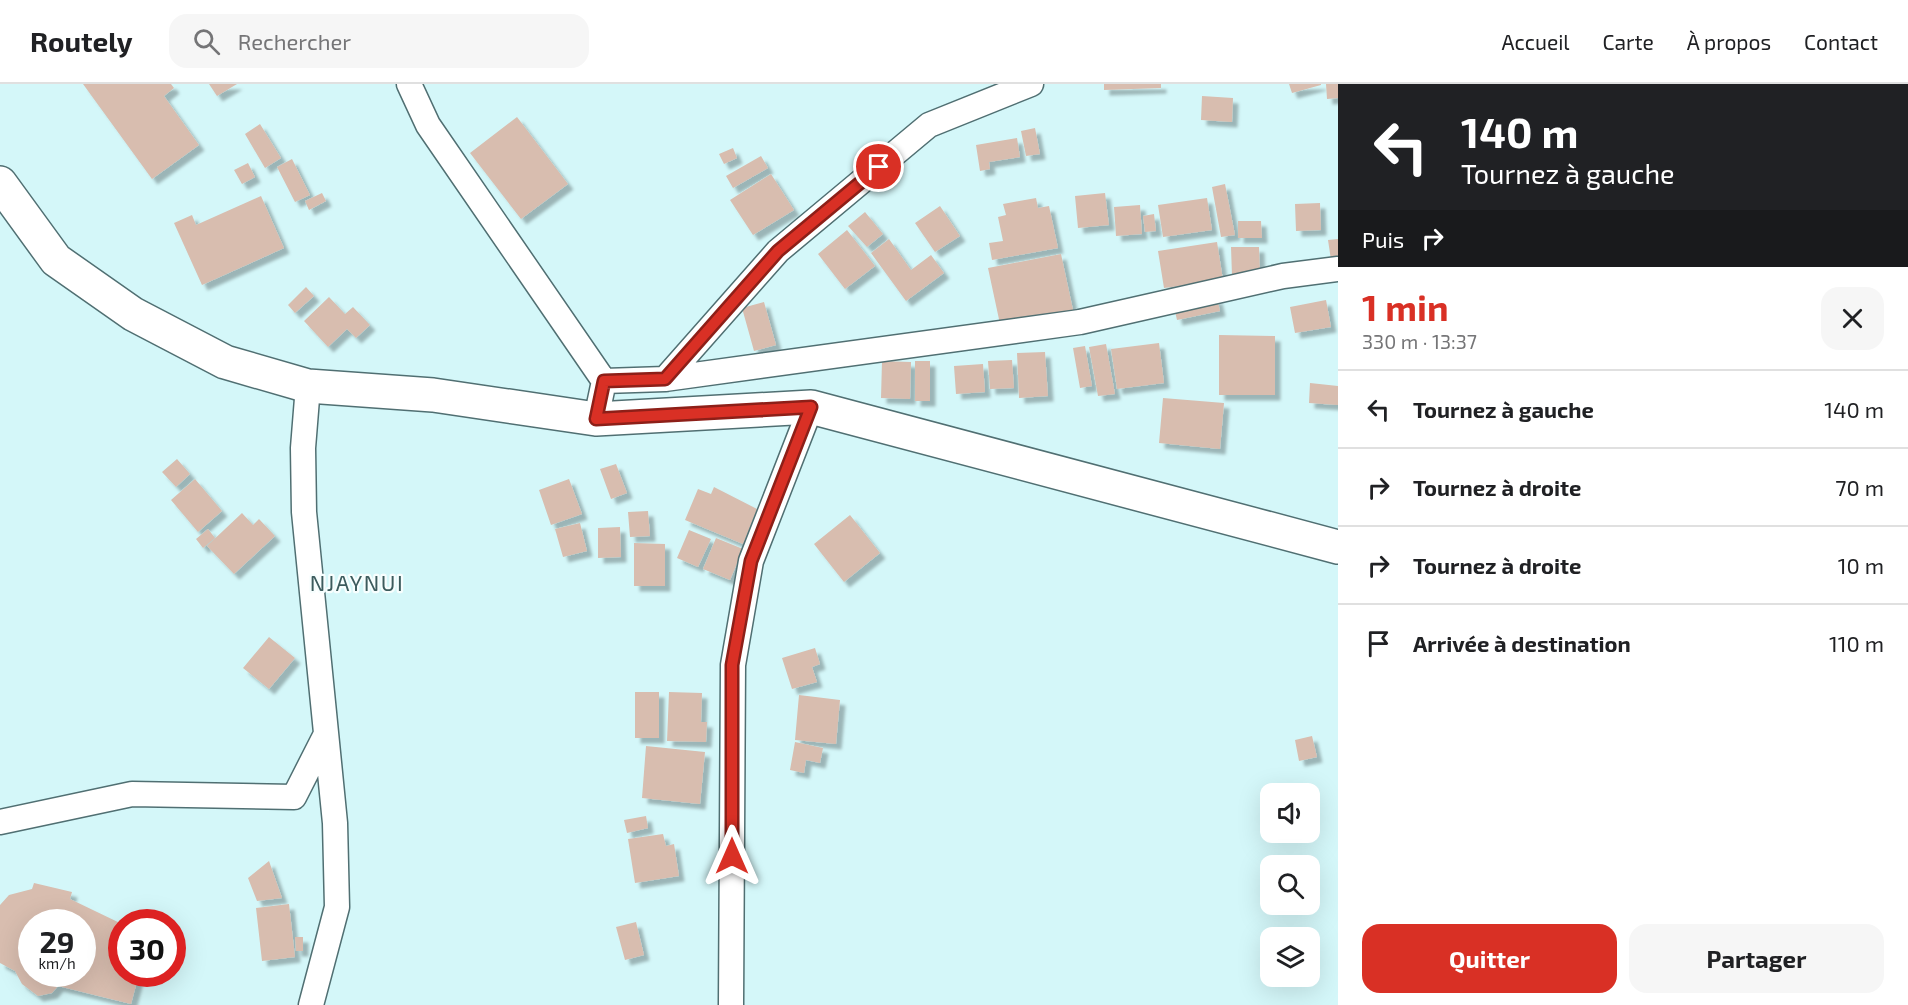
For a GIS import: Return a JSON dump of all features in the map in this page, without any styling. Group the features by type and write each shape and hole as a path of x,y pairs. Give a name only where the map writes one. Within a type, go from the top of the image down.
{"highway":[{"path":"0,183 56,260 133,314 225,362 308,386 433,395 596,419 811,407 1338,547"}],"street":[{"path":"409,84 428,125 604,381 596,419"},
{"path":"665,379 778,251 929,125 1031,84"},
{"path":"604,381 665,379 1080,322 1283,276 1338,269"},
{"path":"308,386 303,448 304,512 335,823 337,907 311,1005"},
{"path":"731,1005 732,665 751,561 811,407"},
{"path":"0,822 132,794 294,797 326,734"}],"building":[{"path":"83,84 171,84 174,88 164,96 199,145 152,179"},
{"path":"209,84 237,84 217,96"},
{"path":"1104,84 1161,84 1161,88 1104,90"},
{"path":"1289,84 1321,84 1321,85 1292,93"},
{"path":"1326,84 1338,84 1338,98 1327,99"},
{"path":"1202,96 1233,98 1232,122 1201,120"},
{"path":"517,117 568,184 521,219 470,153"},
{"path":"260,124 281,158 265,168 245,134"},
{"path":"1035,128 1040,154 1026,156 1021,131"},
{"path":"1017,138 1020,157 989,162 990,169 980,171 976,145"},
{"path":"733,148 737,158 724,164 719,154"},
{"path":"761,156 768,168 733,188 726,176"},
{"path":"292,159 310,195 295,202 277,167"},
{"path":"248,163 255,177 242,184 234,170"},
{"path":"771,174 794,210 753,235 730,200"},
{"path":"1225,184 1235,235 1221,237 1212,187"},
{"path":"322,193 326,201 309,210 305,201"},
{"path":"1105,193 1109,225 1078,228 1075,196"},
{"path":"261,196 284,248 202,285 174,223 192,215 196,225"},
{"path":"1036,198 1038,208 1049,206 1058,248 992,260 989,243 1003,241 998,217 1006,215 1003,204"},
{"path":"1207,198 1212,230 1163,237 1158,205"},
{"path":"1320,203 1321,230 1296,231 1295,204"},
{"path":"1140,205 1142,234 1116,236 1114,207"},
{"path":"940,206 960,236 935,252 915,223"},
{"path":"865,212 883,234 867,247 848,226"},
{"path":"1154,214 1156,231 1145,232 1143,216"},
{"path":"1238,221 1261,221 1262,238 1238,238"},
{"path":"847,230 875,266 845,289 818,254"},
{"path":"889,239 911,270 931,255 944,273 906,301 871,253"},
{"path":"1338,239 1338,259 1331,260 1328,240"},
{"path":"1217,242 1223,280 1164,288 1158,251"},
{"path":"1231,247 1259,247 1260,275 1232,276"},
{"path":"1061,254 1073,310 1000,324 988,268"},
{"path":"306,287 314,296 295,313 288,305"},
{"path":"329,297 345,314 353,307 370,325 356,338 347,329 328,347 304,321"},
{"path":"1217,298 1220,311 1177,320 1174,307"},
{"path":"1326,300 1331,327 1295,333 1290,307"},
{"path":"764,302 776,345 754,351 742,308"},
{"path":"1219,335 1275,336 1275,395 1219,395"},
{"path":"1159,343 1164,383 1117,389 1111,349"},
{"path":"1106,344 1115,394 1098,396 1089,347"},
{"path":"1085,346 1092,386 1080,388 1073,348"},
{"path":"1045,352 1048,396 1019,398 1017,353"},
{"path":"1012,360 1014,388 990,389 988,361"},
{"path":"882,361 911,362 910,399 881,398"},
{"path":"915,361 930,361 930,401 915,401"},
{"path":"983,364 985,392 956,394 954,366"},
{"path":"1310,383 1338,386 1338,405 1309,403"},
{"path":"1163,398 1224,403 1220,449 1159,443"},
{"path":"177,459 190,474 176,487 162,472"},
{"path":"616,464 627,493 611,499 600,469"},
{"path":"195,479 222,511 198,532 171,500"},
{"path":"569,479 582,514 551,525 539,490"},
{"path":"714,487 757,509 743,544 685,520 698,489 711,494"},
{"path":"648,511 650,536 630,537 628,512"},
{"path":"242,513 253,525 259,519 275,536 234,574 207,546"},
{"path":"850,515 880,553 844,582 814,544"},
{"path":"580,523 587,551 563,557 555,529"},
{"path":"620,527 621,557 598,558 598,528"},
{"path":"208,529 215,538 203,548 196,539"},
{"path":"689,530 711,539 698,567 677,558"},
{"path":"716,538 743,549 730,580 703,569"},
{"path":"634,543 665,544 665,586 634,586"},
{"path":"269,637 295,658 269,689 243,668"},
{"path":"815,648 820,664 812,667 817,682 792,689 782,658"},
{"path":"635,692 659,692 659,738 635,738"},
{"path":"669,692 702,693 701,722 707,722 706,742 667,741"},
{"path":"799,695 840,700 836,744 795,740"},
{"path":"1312,736 1317,757 1299,761 1295,740"},
{"path":"795,742 823,748 820,763 806,760 804,773 790,770"},
{"path":"646,746 705,752 700,804 642,798"},
{"path":"646,816 648,828 627,833 624,820"},
{"path":"663,834 666,846 674,844 679,876 635,883 628,839"},
{"path":"269,861 282,898 257,901 248,878"},
{"path":"34,883 72,892 70,899 91,909 18,909 18,977 15,971 0,963 0,905 9,895 32,889"},
{"path":"289,904 295,957 262,961 256,908"},
{"path":"96,912 108,917 108,987 136,987 131,1004 62,987 96,987"},
{"path":"636,922 644,955 625,960 616,927"},
{"path":"295,937 303,937 303,951 296,951"},
{"path":"26,987 57,987 52,993 38,996"}],"district":[{"name":"NJAYNUI","path":"357,582"}],"route":[{"path":"732,856 732,665 751,561 811,407 596,419 604,381 665,379 778,251 879,167"}]}
